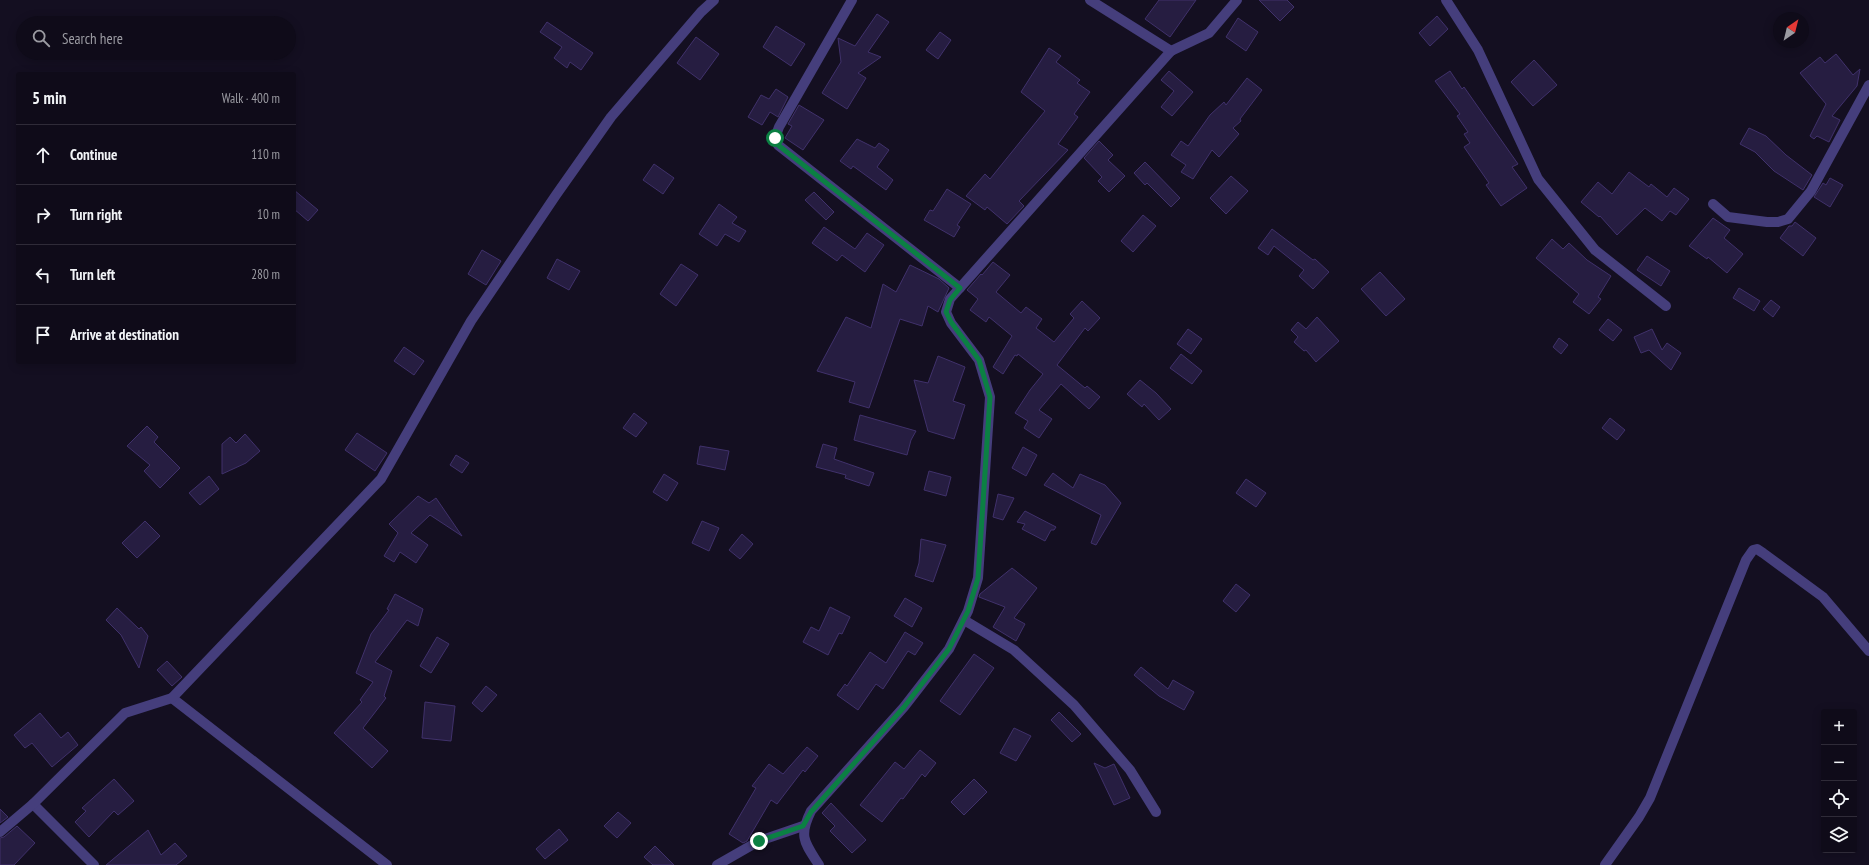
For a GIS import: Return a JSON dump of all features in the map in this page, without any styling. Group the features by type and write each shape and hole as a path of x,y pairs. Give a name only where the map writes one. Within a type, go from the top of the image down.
{"street":[{"path":"0,832 33,804 125,713 172,698 381,479 471,321 561,188 611,117 701,12 714,0"},
{"path":"852,0 775,138 778,145 960,288"},
{"path":"1090,0 1170,51"},
{"path":"819,865 805,844 803,826 811,812 909,702 949,649 968,611 978,578 990,397 979,360 951,322 946,312 950,300 1170,51 1209,33 1237,0"},
{"path":"1446,0 1478,50 1538,179 1595,250 1666,306"},
{"path":"1713,204 1728,217 1767,222 1778,222 1788,219 1811,191 1869,85"},
{"path":"1605,865 1639,817 1653,792 1746,560 1751,551 1757,550 1763,552 1818,592 1830,604 1869,651"},
{"path":"964,620 1014,650 1074,705 1130,770 1156,812"},
{"path":"172,698 387,865"},
{"path":"33,804 94,865"},
{"path":"717,865 759,841 803,826"}],"building":[{"path":"1159,0 1196,0 1170,37 1145,19"},
{"path":"1259,0 1287,0 1294,7 1280,21"},
{"path":"877,14 889,22 868,52 881,57 858,73 866,78 847,109 822,93 841,62 838,38 855,46"},
{"path":"1437,16 1448,29 1430,46 1419,33"},
{"path":"1238,18 1258,32 1246,51 1226,37"},
{"path":"547,22 593,53 581,70 570,62 567,68 554,58 562,47 540,32"},
{"path":"776,26 805,44 791,66 763,47"},
{"path":"940,32 951,40 938,59 926,50"},
{"path":"696,37 719,54 700,80 677,63"},
{"path":"1049,48 1061,56 1056,62 1080,80 1077,83 1090,92 1074,114 1078,117 1058,144 1068,150 1019,201 1024,206 1007,224 987,207 985,210 966,196 985,174 990,179 1045,111 1021,92"},
{"path":"1836,54 1853,75 1860,69 1857,86 1832,116 1840,120 1829,142 1817,136 1814,139 1810,136 1826,104 1800,73 1820,57 1825,63"},
{"path":"1534,60 1557,85 1533,106 1511,82"},
{"path":"1169,71 1193,92 1172,116 1161,107 1174,91 1161,80"},
{"path":"1450,71 1462,89 1464,87 1518,164 1512,167 1527,188 1501,206 1486,185 1489,183 1464,147 1470,143 1464,134 1468,132 1457,116 1460,114 1435,81"},
{"path":"1247,78 1262,90 1240,119 1241,121 1233,128 1239,134 1219,157 1212,150 1193,179 1181,172 1186,165 1171,155 1181,141 1188,146 1210,115 1224,102 1226,105"},
{"path":"776,89 788,97 778,117 770,112 762,125 748,117 761,95 769,99"},
{"path":"799,105 824,120 803,150 785,138 792,126 788,124"},
{"path":"1749,128 1766,136 1786,155 1812,175 1803,190 1774,171 1755,152 1740,144"},
{"path":"857,139 875,148 879,143 889,150 877,167 893,180 886,190 853,166 851,169 840,161"},
{"path":"1099,141 1113,155 1108,160 1125,176 1109,192 1098,181 1102,177 1084,158"},
{"path":"1145,162 1180,198 1171,207 1147,183 1145,185 1134,173"},
{"path":"654,164 674,178 663,194 643,180"},
{"path":"1629,172 1649,187 1651,184 1667,197 1674,188 1689,199 1676,215 1670,211 1662,221 1645,208 1617,235 1600,216 1599,217 1581,202 1598,182 1612,194"},
{"path":"1231,176 1248,191 1226,214 1210,198"},
{"path":"1830,178 1843,185 1830,207 1814,197 1823,183 1826,185"},
{"path":"947,189 971,204 957,225 960,227 954,237 924,220 930,210 933,211"},
{"path":"296,192 318,210 308,221 296,211"},
{"path":"814,192 834,212 826,220 805,200"},
{"path":"719,204 737,217 732,223 746,231 739,242 725,234 717,246 699,234"},
{"path":"1143,215 1156,226 1133,252 1121,241"},
{"path":"1713,218 1730,230 1724,238 1743,254 1727,273 1708,257 1707,259 1689,246"},
{"path":"1795,222 1816,238 1803,256 1780,238 1789,226 1792,226"},
{"path":"824,227 855,249 867,233 884,245 865,272 842,255 837,261 812,243"},
{"path":"1272,229 1313,260 1315,259 1329,272 1313,289 1299,276 1304,270 1274,246 1268,255 1258,248"},
{"path":"1552,239 1563,249 1569,243 1587,260 1611,276 1598,297 1601,299 1589,314 1573,302 1579,294 1536,258"},
{"path":"482,250 501,261 486,285 468,274"},
{"path":"1647,256 1670,271 1661,286 1637,270"},
{"path":"557,259 580,271 569,290 547,278"},
{"path":"993,262 1010,275 996,292 1021,313 1026,307 1042,319 1036,328 1054,342 1074,318 1070,314 1082,301 1100,318 1088,331 1085,328 1057,365 1085,388 1087,386 1100,397 1089,409 1061,384 1039,410 1052,419 1039,438 1024,428 1028,421 1015,413 1030,390 1043,374 1018,354 1017,356 1015,355 1003,374 993,367 1012,336 989,317 986,322 970,310 978,299 967,290"},
{"path":"681,264 698,275 676,306 660,294"},
{"path":"910,265 939,279 949,288 938,312 928,306 922,326 900,319 869,408 849,402 855,382 817,371 846,317 871,328 883,284 896,292"},
{"path":"1380,272 1405,299 1386,316 1361,289"},
{"path":"1739,288 1760,301 1754,311 1733,298"},
{"path":"1771,300 1780,307 1773,317 1763,309"},
{"path":"1317,317 1339,341 1316,362 1306,350 1304,351 1294,342 1298,337 1291,330 1298,322 1306,329"},
{"path":"1608,319 1622,330 1613,341 1599,330"},
{"path":"1188,329 1202,339 1191,354 1177,344"},
{"path":"1652,329 1662,350 1667,343 1681,353 1671,370 1649,350 1641,353 1634,337"},
{"path":"1559,338 1568,345 1561,354 1553,347"},
{"path":"404,347 424,361 414,375 394,361"},
{"path":"1181,354 1202,371 1192,384 1170,368"},
{"path":"938,356 965,367 953,401 965,405 954,439 928,431 914,380 928,383"},
{"path":"1140,380 1156,393 1171,409 1159,420 1144,404 1142,407 1127,394"},
{"path":"634,413 647,423 636,437 623,428"},
{"path":"860,415 916,431 911,440 907,455 854,440"},
{"path":"1610,418 1625,430 1617,440 1602,428"},
{"path":"147,426 158,437 154,442 180,468 160,488 144,471 150,465 127,446"},
{"path":"357,433 387,453 375,471 345,450"},
{"path":"245,434 260,451 246,463 222,474 222,444 230,437 236,443"},
{"path":"823,444 837,448 834,459 874,473 869,486 845,478 846,475 816,467"},
{"path":"700,446 729,451 725,470 697,464"},
{"path":"1023,447 1037,455 1026,476 1012,468"},
{"path":"456,455 469,463 462,473 450,465"},
{"path":"929,471 951,477 946,496 924,490"},
{"path":"1053,473 1073,488 1080,474 1105,485 1121,503 1096,545 1091,543 1101,515 1044,485"},
{"path":"664,474 678,483 667,501 653,492"},
{"path":"209,476 219,489 200,505 189,493"},
{"path":"1246,479 1266,493 1256,507 1236,493"},
{"path":"998,494 1014,498 1003,520 993,517"},
{"path":"418,496 429,503 436,498 462,536 430,515 411,533 428,545 416,563 400,552 394,562 384,556 398,533 389,524"},
{"path":"1025,511 1056,527 1054,530 1051,530 1045,541 1022,529 1025,524 1017,522"},
{"path":"145,521 160,536 137,558 122,543"},
{"path":"702,521 719,528 709,551 692,543"},
{"path":"742,534 753,544 740,559 729,550"},
{"path":"921,539 946,545 933,582 915,576 919,563"},
{"path":"1012,568 1037,588 1014,618 1025,624 1016,641 993,627 1005,607 979,597 980,594"},
{"path":"1236,584 1250,595 1236,612 1223,601"},
{"path":"395,594 423,609 418,626 407,620 375,662 392,671 384,696 386,698 363,728 388,751 372,768 334,733 362,702 360,700 373,682 356,673 371,634 389,610 387,609"},
{"path":"905,598 922,608 912,627 894,616"},
{"path":"830,607 850,617 842,634 839,633 828,655 803,642 811,627 819,631"},
{"path":"117,608 139,629 141,627 148,636 139,668 121,635 106,620"},
{"path":"905,632 923,643 915,655 908,651 883,689 876,684 858,710 837,695 845,684 847,686 870,652 886,663"},
{"path":"437,637 449,644 431,673 420,666"},
{"path":"974,654 994,668 960,715 940,701"},
{"path":"167,661 182,677 172,686 157,670"},
{"path":"1141,667 1168,689 1173,680 1194,692 1184,710 1159,696 1134,675"},
{"path":"486,686 497,695 482,712 472,703"},
{"path":"425,702 455,706 451,741 422,738"},
{"path":"1059,712 1081,734 1072,742 1051,720"},
{"path":"40,713 61,738 68,732 78,745 52,767 32,743 25,748 14,735"},
{"path":"1014,728 1031,736 1016,761 1000,753"},
{"path":"807,747 818,756 805,772 803,770 777,804 771,800 747,841 743,843 729,834 756,788 752,786 769,764 783,774"},
{"path":"920,750 936,763 925,777 922,774 903,799 901,798 882,822 860,805 895,762 904,769"},
{"path":"1094,763 1105,768 1114,764 1130,798 1114,805"},
{"path":"114,779 134,801 118,815 114,811 89,837 75,822 86,811 82,808"},
{"path":"974,779 987,792 964,815 951,802"},
{"path":"831,803 866,840 852,853 830,831 835,826 822,813"},
{"path":"0,809 8,817 0,823"},
{"path":"618,812 631,823 617,838 604,826"},
{"path":"17,826 35,843 14,865 0,865 0,838 4,837"},
{"path":"559,829 568,840 545,859 536,849"},
{"path":"148,830 161,855 175,843 187,856 176,865 106,865"},
{"path":"655,846 674,865 653,865 644,857"}],"route":[{"path":"759,841 803,826 811,812 904,707 949,649 968,611 978,578 990,397 979,360 951,322 946,312 950,300 960,288 778,145 775,138"}]}
